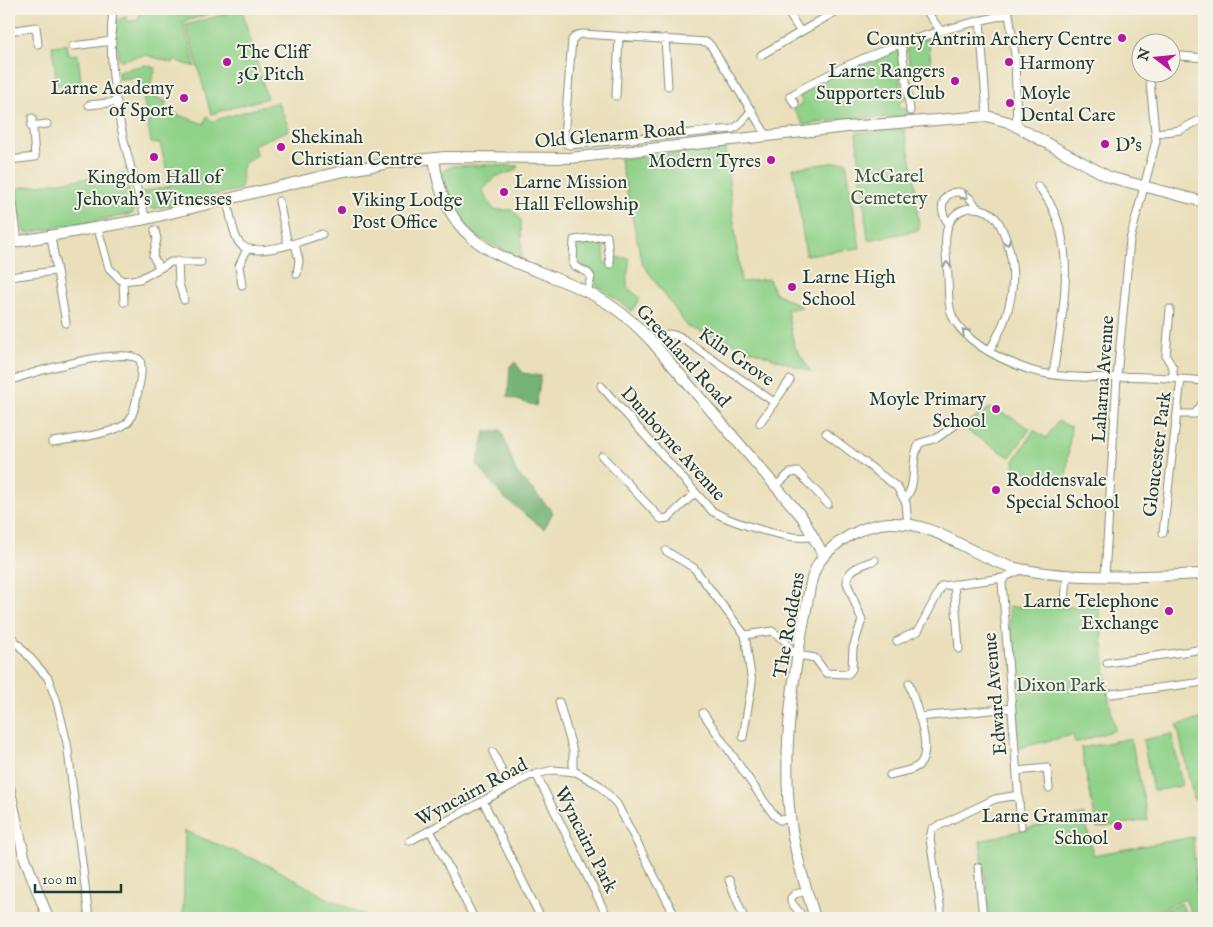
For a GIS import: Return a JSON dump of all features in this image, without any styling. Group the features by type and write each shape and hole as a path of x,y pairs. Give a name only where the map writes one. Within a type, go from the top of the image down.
{"street":[{"path":"113,9 112,42 117,102 126,156 146,219"},
{"path":"786,9 800,31"},
{"path":"761,55 840,9"},
{"path":"925,9 940,30"},
{"path":"795,104 790,96 850,63 901,42 1009,10 1015,55 1017,126"},
{"path":"980,20 987,116"},
{"path":"9,31 36,27 38,44"},
{"path":"752,110 732,130 580,145 565,143 572,40 577,35 583,34 701,40 711,46 752,110 767,136"},
{"path":"616,96 619,36"},
{"path":"665,38 668,86"},
{"path":"73,46 112,42"},
{"path":"901,42 910,110"},
{"path":"1180,56 1204,58"},
{"name":"Laharna Avenue","path":"1106,576 1117,377 1131,232 1156,145 1150,82"},
{"path":"89,105 117,102"},
{"name":"Old Glenarm Road","path":"13,243 51,238 146,219 363,167 434,158 570,158 767,136 987,116 1017,126 1101,173 1143,187 1204,202"},
{"path":"9,160 35,157 31,126 32,118"},
{"path":"1156,133 1180,130 1204,118"},
{"path":"31,126 47,124"},
{"name":"Greenland Road","path":"434,158 438,187 444,204 456,223 466,234 488,249 587,292 619,311 654,344 802,517 824,556"},
{"path":"9,172 13,243"},
{"path":"1038,186 1048,200 1056,217 1065,263 1065,295 1053,374"},
{"path":"949,224 944,217 943,204 944,198 949,194 955,191 963,193 971,198 977,208"},
{"path":"227,200 238,240 247,249 257,250 292,245 322,234"},
{"path":"279,201 292,245 299,260 297,274"},
{"path":"989,350 1001,330 1007,313 1012,295 1012,270 1010,250 1000,225 992,214 977,208 960,212 949,224 945,236 950,307 953,319 961,330 989,350 1031,370 1053,374 1204,380"},
{"path":"98,229 109,268 114,276 123,281 140,279 159,268 178,261 201,262"},
{"path":"156,230 157,241 152,255 159,268"},
{"path":"587,292 591,278 588,273 573,265 572,244 574,239 607,236 610,264"},
{"path":"51,238 55,271 66,323"},
{"path":"242,285 239,266 247,249"},
{"path":"178,261 179,284 184,300"},
{"path":"9,277 55,271"},
{"path":"123,281 124,302"},
{"path":"1170,309 1166,356 1173,368 1173,378"},
{"name":"Kiln Grove","path":"654,344 668,334 680,336 774,402"},
{"path":"9,381 97,357 133,357 140,360 142,369 136,398 132,415 126,424 104,433 52,442"},
{"name":"Gloucester Park","path":"1163,533 1182,379"},
{"name":"Kiln Grove","path":"760,423 790,380"},
{"name":"Dunboyne Avenue","path":"601,386 712,511 725,518 792,538 804,539 813,536"},
{"path":"1178,414 1195,414 1204,401"},
{"path":"904,499 911,490 915,456 920,443 937,438 961,421"},
{"path":"826,433 895,485 904,499 908,524"},
{"path":"602,456 660,519 668,518 695,493"},
{"path":"776,486 791,472 799,472 828,504"},
{"name":"The Roddens","path":"814,918 790,819 788,784 789,750 798,655 814,574 824,556 852,535 871,526 889,523 908,524 931,529 987,558 1021,569 1106,576 1204,574"},
{"path":"666,551 694,568 745,635 752,684 743,737"},
{"path":"745,635 772,631 785,640 793,654 815,658 823,670 828,673 844,675 851,671 853,645 862,620 847,578 852,570 875,560"},
{"path":"898,641 918,631 942,586 1003,578 1021,569"},
{"path":"1065,602 1067,574"},
{"name":"Edward Avenue","path":"1003,578 1021,828"},
{"path":"954,584 959,649"},
{"path":"9,634 48,678 57,702 67,743 90,918"},
{"path":"1107,663 1204,649"},
{"path":"1111,694 1204,682"},
{"path":"890,775 916,767 924,757 926,746 909,683"},
{"path":"559,702 573,751 573,772"},
{"path":"919,717 1012,708"},
{"path":"703,713 772,814 780,820 790,819"},
{"path":"493,752 509,787"},
{"path":"1017,771 1047,768 1049,788"},
{"name":"Wyncairn Road","path":"410,841 536,774 553,770 573,772 594,781 614,799 676,918"},
{"name":"Wyncairn Park","path":"536,774 608,918"},
{"path":"9,787 24,856 48,918"},
{"path":"942,918 930,839 932,829 995,799 1019,795"},
{"path":"483,801 540,918"},
{"path":"430,830 474,918"},
{"path":"978,867 983,918"},
{"path":"731,882 744,918"},
{"path":"800,918 800,913 791,902 791,898 794,894 807,891"}],"green space":[{"path":"149,9 224,9 183,22 195,67 174,60 173,63 146,55 121,60 118,58 116,21 127,16 127,22 139,20 139,15"},
{"name":"The Cliff 3G Pitch","path":"242,9 267,98 211,114 186,25"},
{"path":"928,38 931,63 910,66 907,49 910,43"},
{"path":"66,44 68,55 78,54 81,82 57,85 52,46"},
{"path":"895,49 899,52 902,76 899,80 902,95 905,95 906,98 899,102 900,107 907,108 908,111 914,110 914,116 845,119 804,125 793,109 803,103 800,97 833,75"},
{"path":"146,65 156,68 147,94 166,101 165,110 204,124 207,116 212,121 278,102 289,128 287,131 253,145 257,155 242,167 241,189 153,209 147,206 142,192 171,186 160,143 151,143 140,77 118,79 118,71"},
{"name":"McGarel Cemetery","path":"904,129 914,173 919,230 868,240 856,133"},
{"path":"725,148 741,282 769,279 774,292 802,307 787,310 794,345 811,372 688,327 642,263 620,159"},
{"path":"846,161 860,248 806,255 793,168"},
{"path":"453,166 518,166 515,171 497,176 482,191 494,210 513,210 521,220 522,257 489,243 472,232 457,215 447,194 443,175 444,170"},
{"path":"124,173 135,209 132,214 27,233 23,230 17,188"},
{"path":"603,239 605,264 613,264 613,258 629,258 627,287 640,298 632,311 596,285 594,272 576,262 577,242 580,242 581,246 599,244 599,240"},
{"path":"515,362 523,373 541,376 536,406 508,397 510,366"},
{"path":"990,408 1030,429 1010,457 961,427"},
{"path":"1058,421 1071,427 1066,479 1015,470 1014,461 1034,430 1046,438"},
{"path":"501,430 516,472 553,512 544,529 502,496 477,464 485,432"},
{"name":"Dixon Park","path":"1009,607 1099,607 1108,695 1115,730 1075,743 1073,735 1019,748"},
{"path":"1204,718 1204,797 1194,800 1177,725"},
{"path":"1172,734 1182,786 1153,791 1143,740"},
{"path":"1131,738 1148,820 1097,828 1081,748"},
{"path":"1084,814 1093,855 1193,837 1198,918 1193,918 1185,899 1140,918 990,918 980,841"},
{"path":"185,831 270,866 329,899 371,918 183,918"},
{"path":"1181,903 1188,918 1146,918"}],"place":[{"name":"County Antrim Archery Centre","path":"1122,38"},
{"name":"The Cliff 3G Pitch","path":"227,62"},
{"name":"Harmony","path":"1009,62"},
{"name":"Larne Rangers Supporters Club","path":"955,81"},
{"name":"Larne Academy of Sport","path":"184,98"},
{"name":"Moyle Dental Care","path":"1010,103"},
{"name":"D's","path":"1105,144"},
{"name":"Shekinah Christian Centre","path":"281,147"},
{"name":"Kingdom Hall of Jehovah's Witnesses","path":"154,157"},
{"name":"Modern Tyres","path":"771,160"},
{"name":"Larne Mission Hall Fellowship","path":"504,192"},
{"name":"Viking Lodge Post Office","path":"342,210"},
{"name":"Larne High School","path":"792,287"},
{"name":"Moyle Primary School","path":"996,409"},
{"name":"Roddensvale Special School","path":"996,490"},
{"name":"Larne Telephone Exchange","path":"1169,611"},
{"name":"Larne Grammar School","path":"1118,826"}]}
